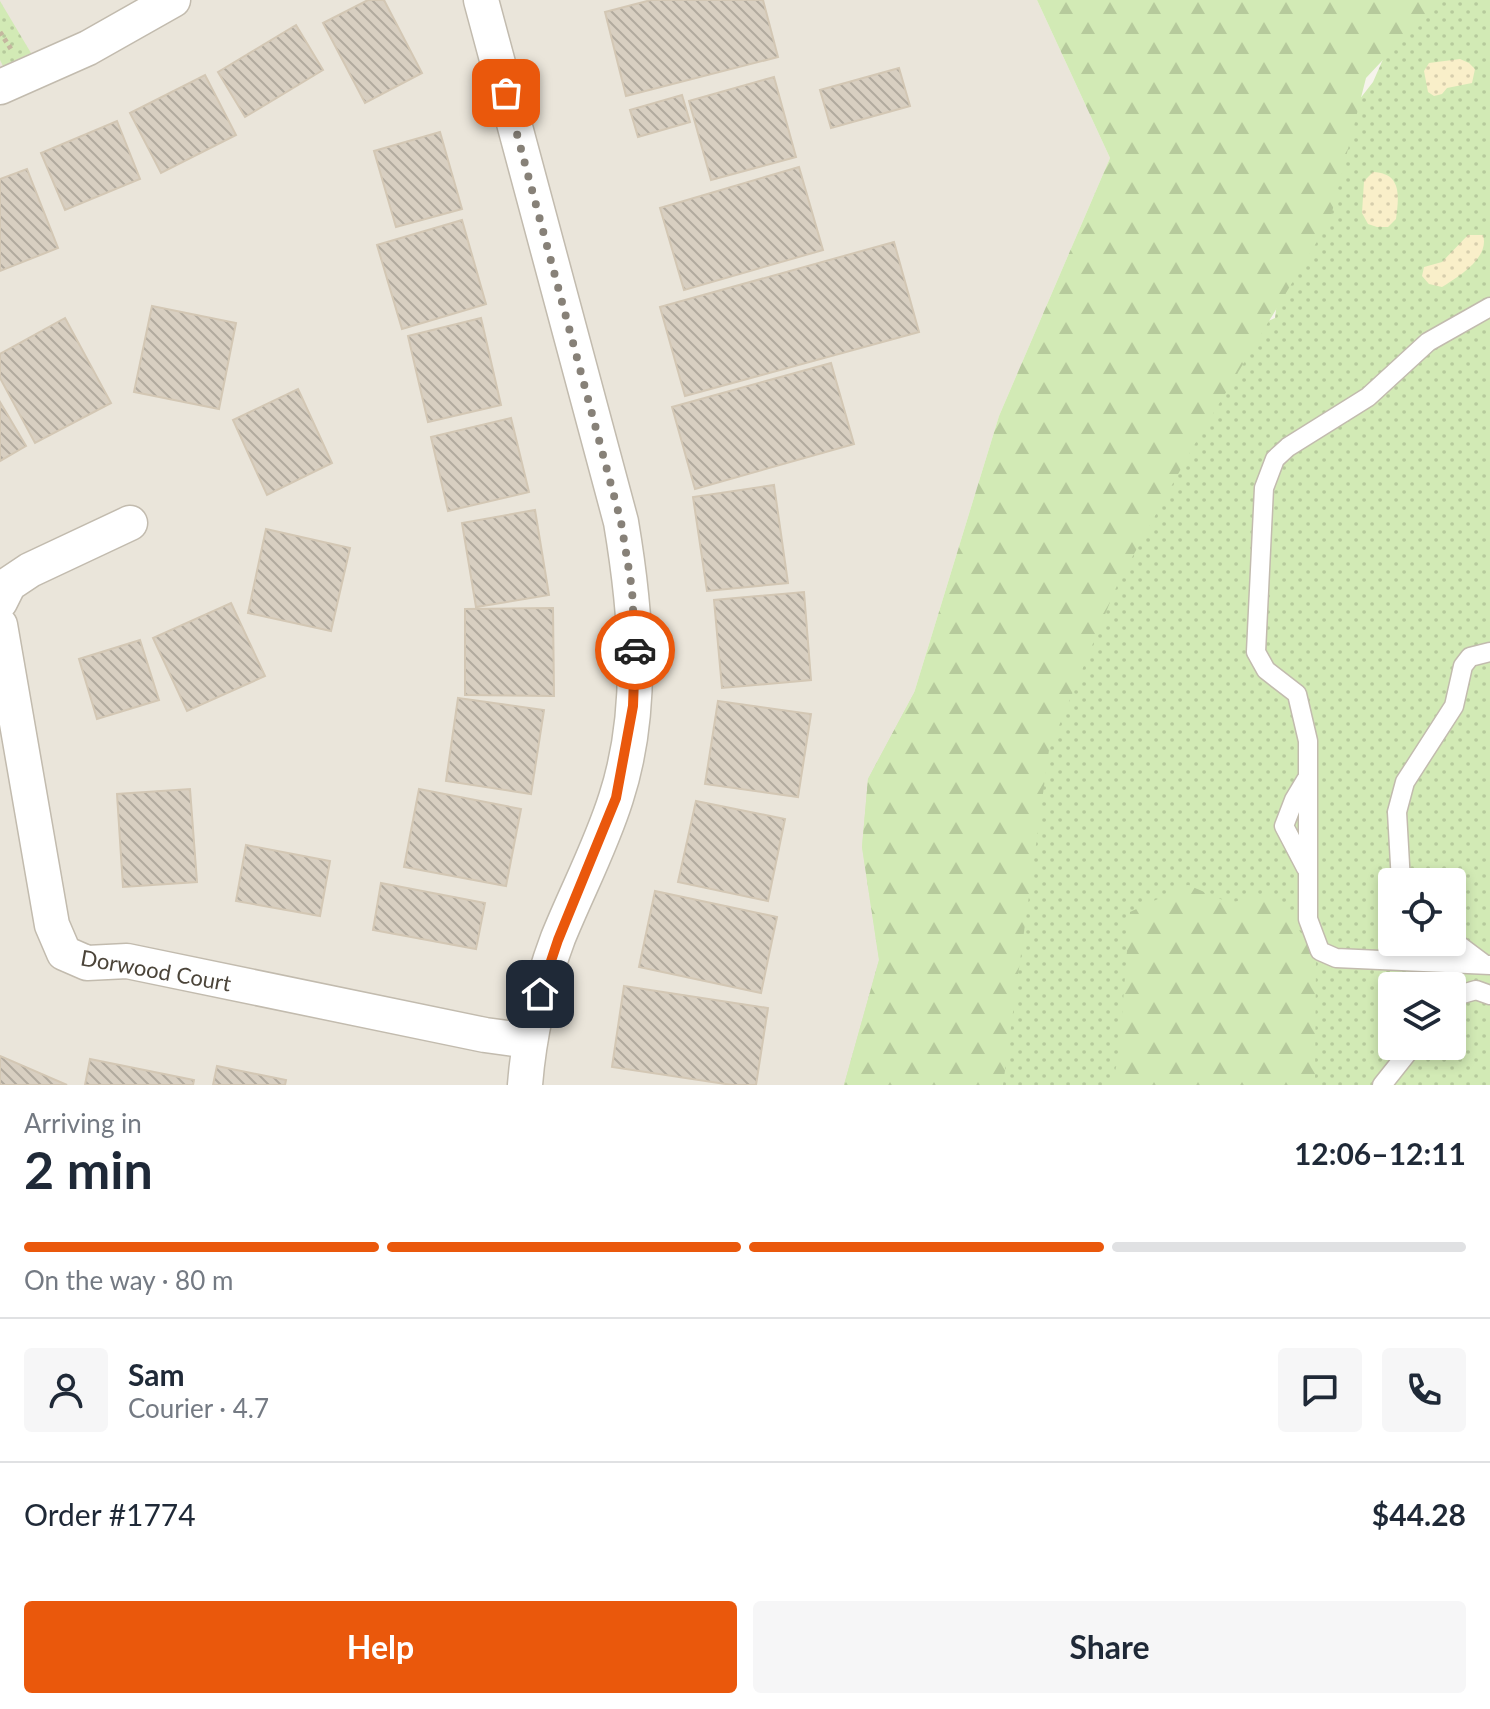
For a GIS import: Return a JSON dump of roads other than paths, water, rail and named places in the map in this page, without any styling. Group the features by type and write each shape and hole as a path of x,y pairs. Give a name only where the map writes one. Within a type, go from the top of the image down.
{"street":[{"path":"0,87 88,48 173,0"},
{"path":"481,0 621,522 632,589 635,652 633,706 616,798 558,940 540,994 529,1041 525,1085"},
{"path":"0,602 9,584 30,570 130,523"},
{"name":"Dorwood Court","path":"0,625 52,925 64,953 87,963 127,961 485,1035 529,1041"}],"lane":[{"path":"1487,964 1336,958 1320,951 1308,919 1308,741 1297,694 1266,670 1256,652 1264,488 1275,459 1288,447 1368,397 1428,342 1490,307"},
{"path":"1400,868 1397,812 1405,782 1454,706 1463,666 1470,657 1490,652"},
{"path":"1466,950 1487,964"},
{"path":"1466,993 1476,990 1490,995"},
{"path":"1382,1085 1402,1060"}]}
